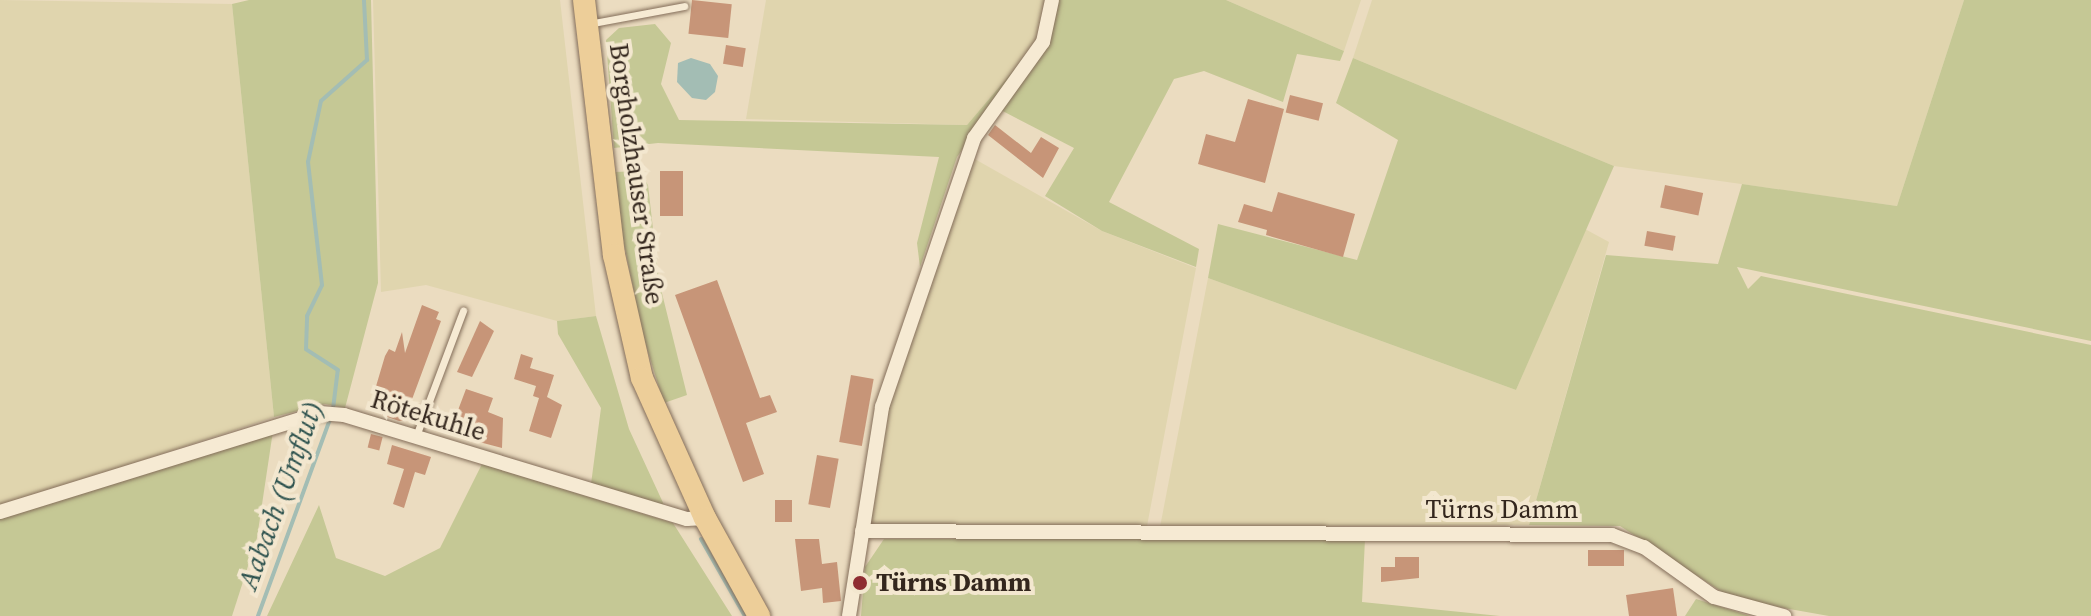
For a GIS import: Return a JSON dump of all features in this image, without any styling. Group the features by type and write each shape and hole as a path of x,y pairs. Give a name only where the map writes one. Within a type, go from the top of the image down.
{"main road":[{"name":"Borgholzhauser Straße","path":"584,0 614,255 642,378 705,518 759,616"}],"street":[{"path":"849,616 882,407 974,138 1043,42 1052,0"},
{"name":"Rötekuhle","path":"0,512 320,413 344,415 687,519 705,518"},
{"name":"Türns Damm","path":"862,531 1612,535 1644,547 1714,597 1784,616"}],"lane":[{"path":"587,25 684,6"},
{"path":"415,438 463,311"}],"shaded area":[{"path":"0,0 232,4 274,417 0,507"},
{"path":"373,0 560,0 596,316 557,321 426,285 381,292"},
{"path":"766,0 1047,0 1038,41 967,125 746,119"},
{"path":"1226,0 1361,0 1344,51"},
{"path":"1372,0 1964,0 1897,206 1614,166 1353,58"},
{"path":"973,158 1102,231 1196,268 1147,526 870,524 887,408"},
{"path":"1585,229 1609,242 1529,525 1160,527 1208,278 1516,390"}],"green space":[{"path":"249,0 371,0 378,283 345,408 325,404 274,417 232,4"},
{"path":"1047,0 1226,0 1344,51 1340,61 1297,54 1283,102 1204,71 1174,79 1109,202 1199,249 1196,267 1102,231 1045,196 1074,148 993,106 957,157 920,267 917,243 939,157 658,143 614,148 606,40 619,28 655,24 671,43 661,84 679,120 967,125 1038,41"},
{"path":"1964,0 2091,0 2091,341 1737,267 1748,289 1761,276 2091,345 2091,616 1829,616 1733,599 1620,526 1529,525 1606,255 1718,264 1742,184 1897,206"},
{"path":"1353,58 1614,166 1516,390 1208,278 1218,224 1357,260 1398,140 1336,103"},
{"path":"639,171 648,185 659,281 687,395 664,403 643,336 612,185 615,172"},
{"path":"596,316 629,429 665,507 591,484 601,408 558,334 557,321"},
{"path":"273,431 257,538 232,616 0,616 0,519"},
{"path":"482,464 673,523 732,616 267,616 319,505 336,558 385,576 440,548"},
{"path":"884,539 1365,539 1362,602 1500,616 861,616 865,567"},
{"path":"1696,599 1750,616 1685,616"}],"water":[{"path":"691,58 710,64 718,76 715,92 706,100 692,98 677,82 678,63"}],"building":[{"path":"692,0 732,4 728,38 688,34"},
{"path":"726,45 746,48 743,67 723,64"},
{"path":"1290,95 1323,103 1319,121 1286,112"},
{"path":"1248,99 1284,109 1265,183 1198,164 1206,134 1235,142"},
{"path":"995,125 1031,153 1041,137 1059,148 1043,178 988,135"},
{"path":"660,171 683,171 683,216 660,216"},
{"path":"1665,185 1703,193 1698,216 1660,207"},
{"path":"1278,192 1355,214 1343,257 1266,235 1267,230 1238,222 1244,204 1272,212"},
{"path":"1647,231 1676,236 1673,251 1644,246"},
{"path":"717,280 760,398 770,395 777,412 746,423 764,474 743,482 675,295"},
{"path":"422,305 439,312 436,319 441,321 404,421 399,421 382,415 388,398 374,393 385,356 389,349 395,352 402,332 405,353"},
{"path":"480,321 494,331 472,377 457,372"},
{"path":"521,354 533,358 530,368 554,375 547,397 562,405 551,438 529,431 539,398 533,396 536,386 514,379"},
{"path":"851,375 874,379 862,446 839,442"},
{"path":"466,389 493,398 488,412 503,418 502,448 449,434"},
{"path":"371,434 383,437 379,450 368,448"},
{"path":"392,445 431,457 425,475 415,472 404,508 393,504 404,469 387,464"},
{"path":"817,455 839,459 830,508 808,504"},
{"path":"775,500 792,500 792,522 775,522"},
{"path":"795,539 819,539 822,564 837,562 841,601 823,603 822,588 801,591"},
{"path":"1588,550 1624,550 1624,566 1588,566"},
{"path":"1395,557 1419,557 1419,578 1381,582 1381,567 1395,567"},
{"path":"1673,588 1677,616 1629,616 1626,595"}],"waterway":[{"name":"Aabach (Umflut)","path":"333,409 338,370 306,349 307,316 322,285 308,162 321,101 367,60 364,0"},
{"name":"Aabach (Umflut)","path":"258,616 331,417"},
{"path":"701,539 745,616"}],"place":[{"name":"Türns Damm","path":"860,583"}]}
